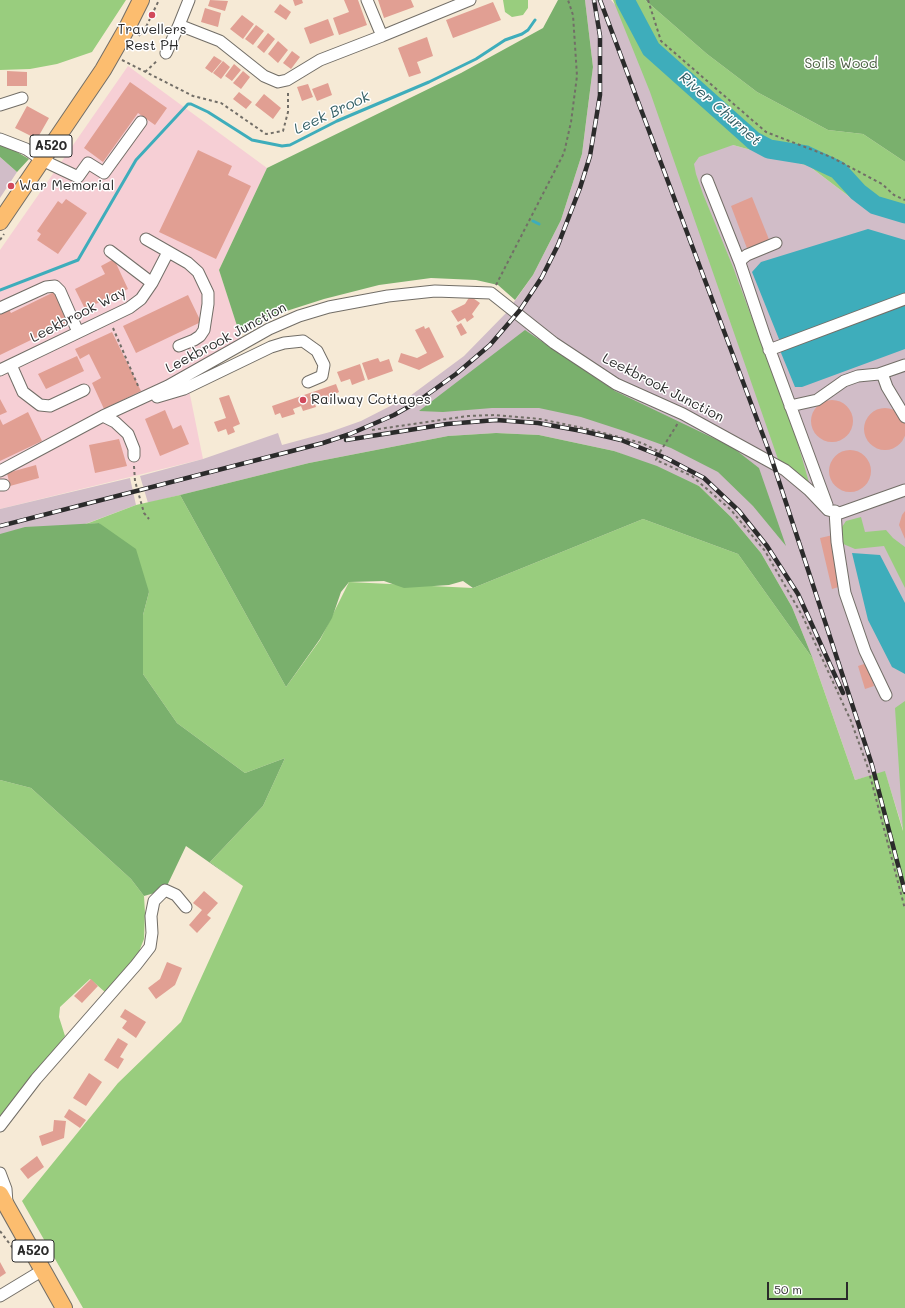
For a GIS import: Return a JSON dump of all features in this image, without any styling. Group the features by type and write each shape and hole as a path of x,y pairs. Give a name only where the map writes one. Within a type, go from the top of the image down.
{"highway":[{"name":"A520","path":"0,222 103,70 141,0"},
{"name":"A520","path":"3,1199 64,1308"}],"street":[{"path":"166,53 189,0"},
{"path":"367,0 382,36"},
{"path":"179,25 220,41 271,80 278,82 287,80 320,60 469,0"},
{"path":"0,105 22,98"},
{"path":"0,140 26,149 42,160 78,176 88,163 104,173 141,122"},
{"path":"708,180 740,263 769,350 790,406 832,510 845,593 865,651 886,695"},
{"path":"146,239 188,263 198,272 208,293 207,319 204,330 200,336 194,340 179,346"},
{"path":"740,263 747,255 776,243"},
{"path":"110,251 152,283"},
{"name":"Leekbrook Way","path":"0,370 129,308 141,299 152,283 168,252"},
{"path":"0,308 46,287 55,286 60,291 78,332"},
{"name":"Leekbrook Junction","path":"0,471 103,416 144,398 268,329 299,316 329,307 388,296 435,291 491,293 554,343 616,384 683,414 785,470 832,510"},
{"path":"769,350 905,299"},
{"path":"144,398 168,395 184,389 271,347 284,343 303,341 317,351 324,365 322,376 308,382"},
{"path":"10,365 23,392 40,405 50,406 84,390"},
{"path":"790,406 817,400 844,381 858,376 882,373 905,365"},
{"path":"882,373 886,387 905,417"},
{"path":"103,416 115,422 128,434 134,449 134,456"},
{"path":"832,510 840,513 905,490"},
{"path":"0,1126 36,1079 150,947 152,933 151,916 154,901 166,890 176,896 186,908"},
{"path":"0,1173 6,1189 3,1199"},
{"path":"0,1296 43,1270"}],"path":[{"path":"491,293 553,178 564,153 571,122 577,76 573,15 568,0"},
{"path":"648,0 661,41 766,132 831,157 882,184 894,195 905,200"},
{"path":"145,72 166,53"},
{"path":"126,62 193,96 221,103 266,134 283,131 288,112 287,80"},
{"path":"109,318 144,398"},
{"path":"683,414 656,460 692,476 731,510 765,552 803,617 851,721 868,768 905,909"},
{"path":"372,430 468,416 540,419 592,430 642,444 660,452"},
{"path":"134,456 134,481 144,513 149,520"}],"shaded area":[{"path":"585,0 611,0 733,145 809,166 867,210 905,223 905,836 885,772 855,780 813,659 792,607 761,553 731,517 699,486 614,451 539,435 496,433 448,436 309,463 148,503 140,476 203,459 278,433 282,445 330,432 361,421 410,396 464,356 507,312 533,275 561,220 582,154 593,67"},
{"path":"128,66 267,168 219,270 245,349 187,380 203,459 0,509 0,250"},
{"path":"0,157 17,172 0,198"},
{"path":"130,478 136,505 0,556 0,509"}],"green space":[{"path":"0,0 126,0 92,52 57,64 30,69 0,70"},
{"path":"503,0 528,0 528,8 523,15 512,17 505,12"},
{"path":"558,0 585,0 593,67 582,154 561,220 533,275 515,300 498,285 476,280 431,278 379,285 324,299 274,315 239,332 219,270 267,168 461,73 543,28"},
{"path":"613,0 645,0 707,54 757,92 828,130 863,134 905,162 905,223 867,210 809,166 733,145 699,157 694,164 703,194 733,267 796,437 810,486 779,462 650,92"},
{"name":"Soils Wood","path":"645,0 905,0 905,162 863,134 828,130 757,92 707,54"},
{"path":"0,142 29,159 17,172 0,157"},
{"path":"525,330 615,391 732,447 759,468 786,546 753,506 718,472 671,448 581,417 539,408 492,408 443,412 419,411"},
{"path":"496,433 539,435 614,451 657,466 699,486 731,517 761,553 792,607 813,659 738,554 643,519 473,588 463,581 449,585 404,588 384,581 349,582 341,592 332,618 320,639 286,687 180,495 309,463 448,436"},
{"path":"180,495 286,687 320,640 349,582 473,588 643,519 738,554 813,659 855,780 885,771 903,831 895,708 905,701 905,1308 83,1308 22,1201 118,1083 181,1022 243,886 210,862 263,806 285,758 245,773 177,723 143,674 143,615 149,592 99,523 86,524 136,505"},
{"path":"861,517 865,532 886,530 893,538 905,547 905,588 884,546 855,549 841,543 840,530 846,521"},
{"path":"99,523 136,549 149,592 143,615 143,674 177,723 245,773 285,758 263,806 210,862 243,886 186,846 165,890 144,896 131,879 31,788 0,780 0,534 25,527"},
{"path":"0,780 31,788 131,879 144,896 145,913 144,939 138,954 105,992 90,979 60,1007 59,1017 65,1036 0,1119"}],"water":[{"path":"618,0 633,0 641,18 632,22"},
{"path":"868,229 905,240 905,297 787,341 779,339 752,272 761,262"},
{"path":"905,302 905,349 802,387 795,387 779,348"},
{"path":"852,553 880,555 905,603 905,674 892,667 868,620"}],"building":[{"path":"210,0 228,1 225,11 208,6"},
{"path":"293,0 302,0 303,3 295,6"},
{"path":"344,0 358,0 367,25 339,35 333,18 349,12"},
{"path":"378,0 411,0 414,7 384,18"},
{"path":"493,2 501,20 453,38 446,20"},
{"path":"280,4 291,12 286,20 274,12"},
{"path":"205,8 221,13 218,27 201,22"},
{"path":"242,15 254,24 243,39 230,29"},
{"path":"328,19 334,35 310,44 304,28"},
{"path":"256,25 264,31 253,45 245,39"},
{"path":"268,33 275,39 264,53 257,47"},
{"path":"427,37 433,56 417,62 421,73 409,77 398,48"},
{"path":"278,41 288,50 278,63 268,54"},
{"path":"292,51 300,57 291,69 283,63"},
{"path":"214,56 222,61 212,73 205,68"},
{"path":"223,61 230,67 221,79 213,73"},
{"path":"234,64 241,70 232,81 225,76"},
{"path":"7,71 27,72 27,86 7,86"},
{"path":"243,71 250,77 241,89 233,83"},
{"path":"130,82 167,108 155,125 138,113 103,162 84,148"},
{"path":"328,83 332,95 317,101 312,89"},
{"path":"308,84 313,97 302,101 297,87"},
{"path":"239,92 252,102 246,109 233,99"},
{"path":"264,94 281,108 273,119 255,105"},
{"path":"27,106 49,118 37,139 15,128"},
{"path":"198,150 232,166 228,175 251,186 216,259 159,232"},
{"path":"752,197 770,242 748,251 731,206"},
{"path":"66,199 87,213 58,254 37,240 41,234 37,231 58,201 62,204"},
{"path":"114,259 128,289 85,309 75,289 105,274 101,266"},
{"path":"54,292 68,322 0,355 0,312 8,308 11,313"},
{"path":"188,295 201,322 136,353 123,326"},
{"path":"470,296 480,303 472,314 474,317 467,322 465,318 458,322 451,311 465,304"},
{"path":"461,323 467,333 461,336 456,326"},
{"path":"424,326 425,329 429,327 444,357 419,370 398,362 401,353 417,358 427,353 415,330"},
{"path":"112,332 141,391 104,409 92,383 101,378 89,354 80,359 75,349"},
{"path":"77,356 84,371 46,389 38,374"},
{"path":"378,358 380,362 389,359 393,371 368,380 362,363"},
{"path":"360,364 365,380 352,385 350,379 341,382 337,372"},
{"name":"Railway Cottages","path":"336,384 339,392 335,394 337,399 325,404 323,398 314,401 316,407 303,411 301,406 293,409 295,414 282,418 280,413 275,415 272,406"},
{"path":"229,395 240,424 233,427 235,432 228,435 226,429 218,432 214,422 226,418 219,398"},
{"path":"0,399 7,412 0,415"},
{"path":"828,400 836,400 844,403 850,409 853,421 850,433 844,439 836,442 828,442 820,439 814,433 811,425 811,417 814,409 820,403"},
{"path":"881,408 889,408 897,411 903,417 906,429 903,441 897,447 889,450 881,450 873,447 867,441 864,433 864,425 867,417 873,411"},
{"path":"165,410 173,429 181,425 189,444 160,456 145,419"},
{"path":"28,412 42,441 0,461 0,419 3,425"},
{"path":"119,439 127,466 95,473 89,445"},
{"path":"846,450 854,450 862,453 868,459 871,471 868,483 862,489 854,492 846,492 838,489 832,483 829,475 829,467 832,459 838,453"},
{"path":"36,465 39,478 10,486 7,473"},
{"path":"905,511 905,539 899,525"},
{"path":"833,535 842,586 832,589 820,538"},
{"path":"867,663 874,686 865,689 858,666"},
{"path":"204,891 218,903 207,915 211,918 197,933 189,925 202,910 193,903"},
{"path":"167,962 182,968 175,985 156,999 148,988 160,979"},
{"path":"91,979 98,986 82,1003 74,996"},
{"path":"125,1009 146,1022 136,1038 122,1028 127,1021 120,1017"},
{"path":"118,1038 128,1044 120,1057 124,1059 118,1069 104,1060"},
{"path":"89,1073 102,1082 86,1106 73,1098"},
{"path":"69,1109 86,1120 80,1128 64,1117"},
{"path":"54,1120 66,1121 64,1138 42,1146 39,1136 53,1131"},
{"path":"37,1156 44,1167 28,1179 20,1169"},
{"path":"0,1262 6,1273 0,1277"}],"waterway":[{"name":"River Churnet","path":"625,0 651,49 754,141 769,149 806,155 838,170 858,192 875,205 905,214"},
{"name":"Leek Brook","path":"0,290 78,260 136,160 188,104 208,112 252,140 282,146 290,145 337,121 429,82 476,59 505,40 522,34 528,30 535,20"},
{"path":"533,221 539,224"}],"railway":[{"path":"0,526 323,443 350,434 394,415 417,402 456,374 490,345 520,310 542,277 558,245 580,188 590,156 600,95 600,36 594,0"},
{"path":"600,0 770,454 872,765 905,892"},
{"path":"346,440 447,424 496,420 538,423 582,431 621,440 666,458 704,478 739,511 767,546 798,594 843,693"}],"place":[{"name":"Travellers Rest PH","path":"152,15"},
{"name":"War Memorial","path":"11,186"},
{"name":"Railway Cottages","path":"303,400"}]}
